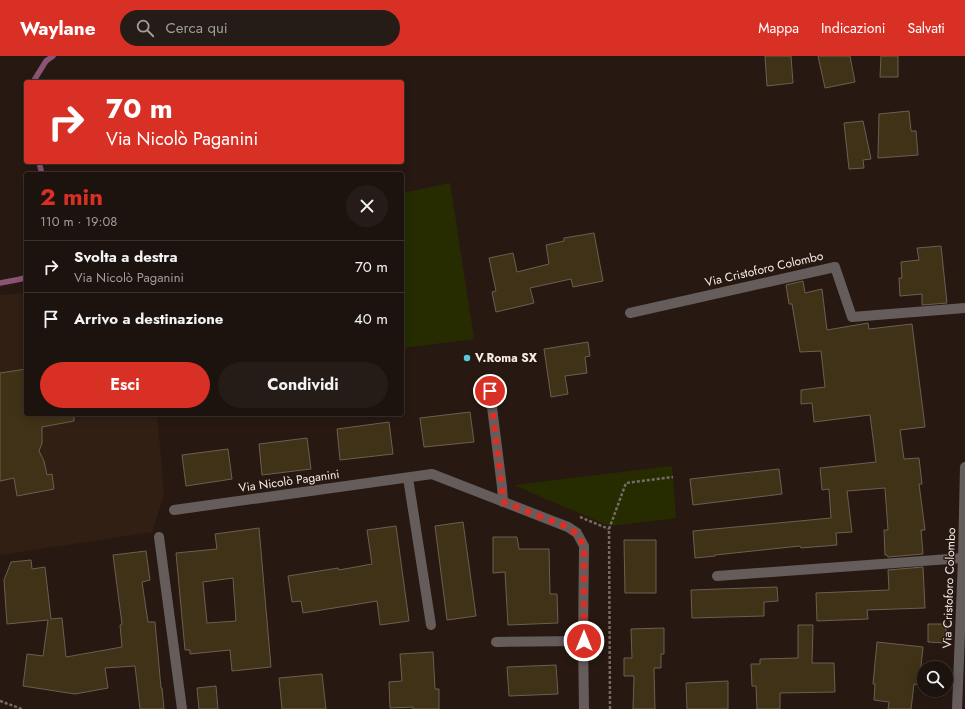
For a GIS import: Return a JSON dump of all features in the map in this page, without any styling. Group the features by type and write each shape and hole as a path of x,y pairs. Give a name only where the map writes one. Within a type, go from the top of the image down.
{"street":[{"name":"Via Cristoforo Colombo","path":"630,313 835,267 852,318 965,308"},
{"path":"490,391 503,502"},
{"name":"Via Cristoforo Colombo","path":"957,709 965,467"},
{"name":"Via Nicolò Paganini","path":"174,510 432,474 568,527 577,534 584,546 584,709"},
{"path":"408,478 430,625"},
{"path":"159,537 182,709"},
{"path":"717,576 963,558"},
{"path":"496,642 584,641"}],"path":[{"path":"610,709 609,529 626,483 673,477"},
{"path":"0,701 22,709"}],"shaded area":[{"path":"24,293 24,416 157,416 164,494 152,532 0,555 0,295"}],"green space":[{"path":"450,183 474,339 404,348 404,193"},
{"path":"672,466 676,518 609,526 514,485"}],"building":[{"path":"765,56 791,56 793,83 767,86"},
{"path":"818,56 850,56 855,82 825,88"},
{"path":"881,56 898,56 898,77 880,77"},
{"path":"909,111 911,131 916,131 918,155 878,158 879,114"},
{"path":"863,121 871,159 863,160 864,168 849,169 844,123"},
{"path":"594,233 603,281 573,287 571,279 530,288 534,303 496,312 492,292 496,291 489,258 513,253 517,272 549,264 546,245 564,241 564,238"},
{"path":"941,246 947,303 922,305 922,294 900,296 899,278 902,278 901,262 919,260 917,248"},
{"path":"803,281 805,293 822,289 827,330 868,323 869,329 912,324 925,427 900,430 904,459 919,458 922,484 919,484 925,530 921,530 923,554 888,557 885,555 884,530 888,530 885,488 847,491 852,532 836,533 837,545 801,548 800,546 695,558 693,531 831,518 829,489 822,490 820,468 876,462 870,415 814,422 812,403 801,404 801,390 825,387 821,351 800,352 792,304 789,304 786,285"},
{"path":"588,342 590,356 585,357 587,373 565,376 568,394 551,397 544,349"},
{"path":"24,369 24,416 74,416 74,421 42,427 42,443 39,451 44,461 47,475 52,474 54,489 17,496 14,478 0,481 0,373"},
{"path":"470,412 474,442 424,447 420,418"},
{"path":"389,422 393,454 340,460 337,429"},
{"path":"307,438 311,469 262,475 259,444"},
{"path":"228,449 232,479 186,486 182,455"},
{"path":"779,469 782,494 693,505 690,479"},
{"path":"463,522 476,616 447,620 435,526"},
{"path":"396,526 409,621 380,625 377,601 303,613 301,601 292,602 288,576 338,568 339,570 372,564 367,530"},
{"path":"259,528 271,667 232,671 230,650 190,654 190,650 185,650 176,553 217,549 215,534","holes":["233,578 236,621 207,623 203,582"]},
{"path":"493,537 517,537 519,549 549,549 550,594 557,594 558,623 508,625 505,572 493,573"},
{"path":"624,540 656,540 656,593 625,593"},
{"path":"146,551 150,580 142,582 148,622 155,622 164,709 140,709 135,666 105,668 108,688 75,694 23,686 27,654 43,656 48,620 7,624 4,580 11,562 31,560 32,569 45,567 51,619 62,618 66,657 122,647 120,625 122,624 113,555"},
{"path":"923,567 925,608 867,610 868,619 817,621 816,593 889,590 888,570"},
{"path":"777,587 778,601 764,602 764,616 692,618 691,590"},
{"path":"928,624 946,624 946,643 928,642"},
{"path":"798,625 813,625 812,663 834,663 835,692 780,693 780,709 757,709 756,686 752,686 751,664 760,664 760,659 798,658"},
{"path":"664,628 664,654 661,654 661,668 654,668 655,709 633,709 634,676 624,676 624,658 632,658 631,629"},
{"path":"877,642 923,647 922,661 917,661 917,685 914,684 911,709 888,709 889,702 874,700 875,684 873,684"},
{"path":"433,652 435,689 439,689 439,709 413,709 413,707 390,708 389,682 402,681 400,654"},
{"path":"556,665 558,694 509,696 507,667"},
{"path":"322,674 326,709 282,709 279,678"},
{"path":"728,681 728,709 687,709 686,683"},
{"path":"216,686 218,709 199,709 197,688"}],"waterway":[{"path":"34,80 46,61 53,56"},
{"path":"40,164 42,172"},
{"path":"0,283 24,278"}],"place":[{"name":"V.Roma SX","path":"467,358"}],"route":[{"path":"490,391 503,502 568,527 577,534 584,546 584,641"}]}
